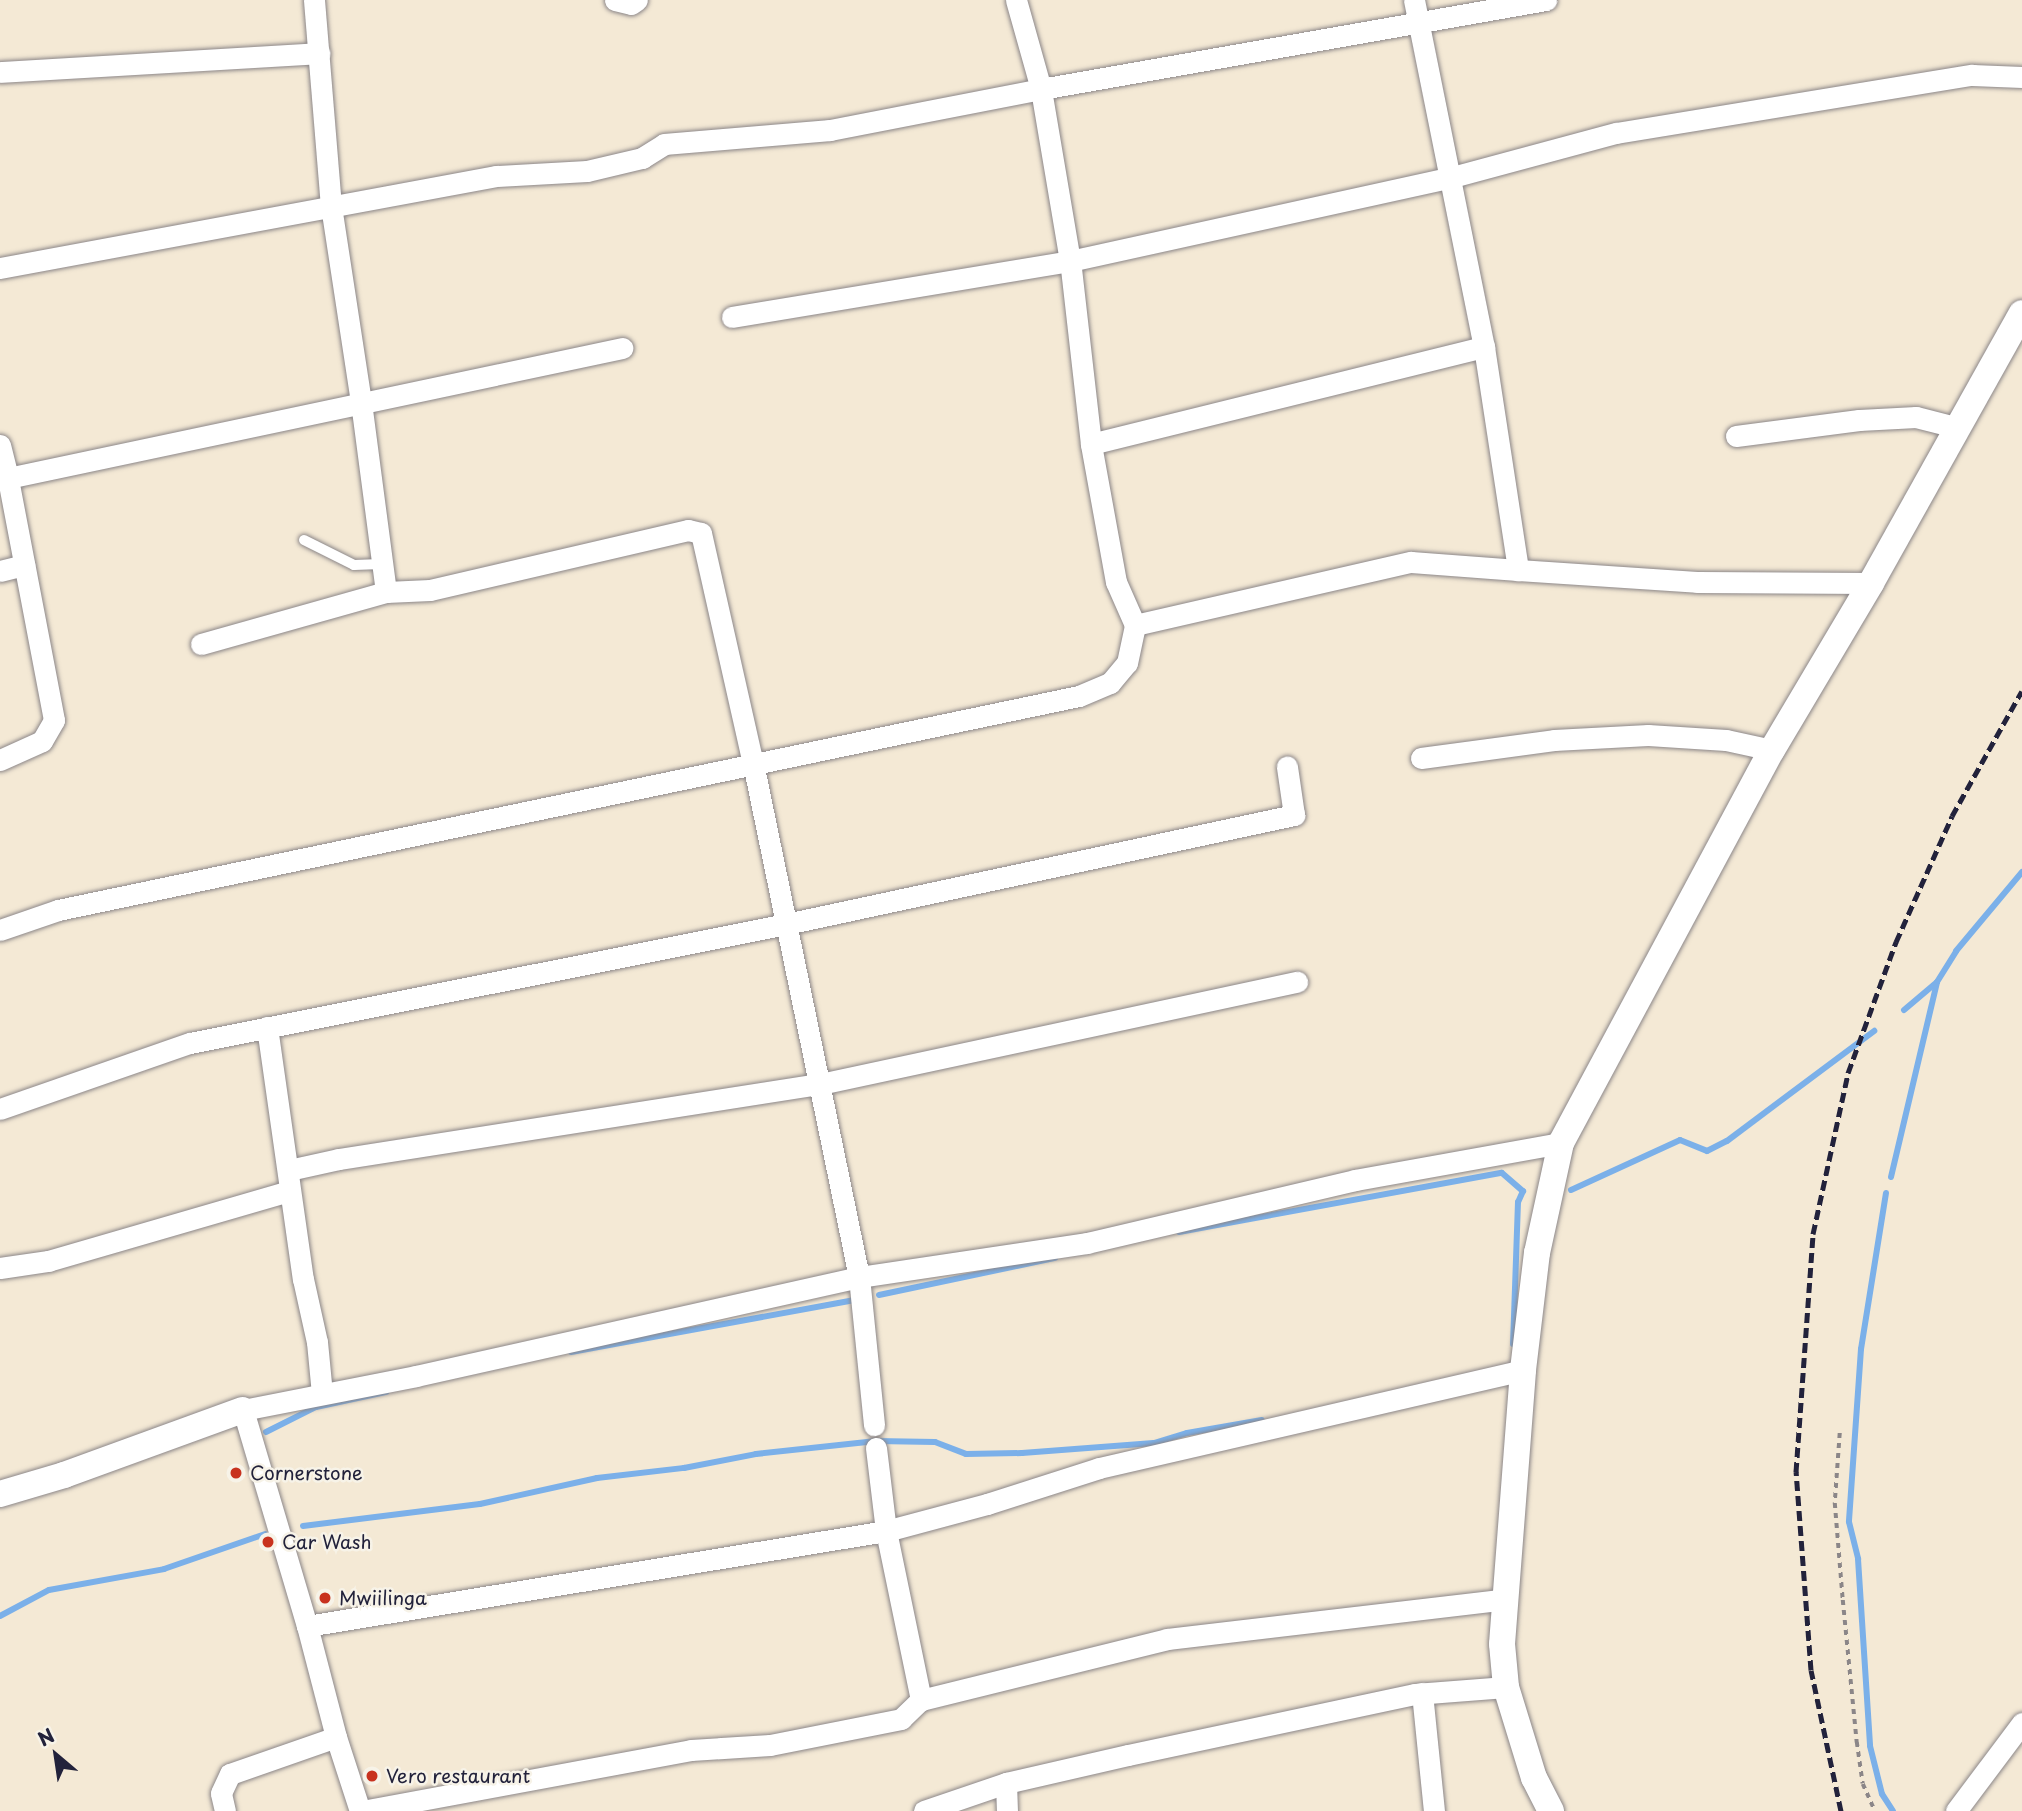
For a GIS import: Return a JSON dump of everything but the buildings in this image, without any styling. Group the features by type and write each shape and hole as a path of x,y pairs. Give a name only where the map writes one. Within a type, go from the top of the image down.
{"street":[{"path":"314,0 331,207 361,402 386,592"},
{"path":"615,0 631,4 637,0"},
{"path":"0,930 58,910 1079,696 1110,682 1127,663 1135,625 1116,582 1091,444 1070,261 1041,89 1016,0"},
{"path":"1414,0 1484,347 1518,570"},
{"path":"0,268 496,176 587,171 642,158 664,144 830,130 1041,89 1546,0"},
{"path":"0,72 319,53"},
{"path":"732,317 1070,261 1449,178 1616,133 1972,75 2022,77"},
{"path":"1551,1811 1534,1777 1506,1687 1502,1644 1523,1370 1537,1253 1561,1143 1772,750 1871,583 2022,313"},
{"path":"1091,444 1484,347"},
{"path":"8,478 622,348"},
{"path":"1736,436 1858,420 1916,416 1959,428"},
{"path":"0,445 54,720 42,741 0,760"},
{"path":"201,644 386,592 430,590 649,537 688,530 701,533 753,763 859,1277 874,1425"},
{"path":"1135,625 1411,562 1697,582 1871,583"},
{"path":"0,572 24,565"},
{"path":"1421,758 1554,740 1648,735 1726,740 1772,750"},
{"path":"0,1109 164,1050 786,924 1294,815 1287,767"},
{"path":"0,1268 48,1261 289,1180 339,1159 820,1084 1297,982"},
{"path":"267,1027 289,1180 317,1342 322,1394"},
{"path":"0,1494 64,1475 243,1409 859,1277 1087,1242 1355,1180 1561,1143"},
{"path":"307,1626 886,1531 986,1504 1099,1468 1523,1370"},
{"path":"243,1409 307,1626 336,1737 361,1811 691,1750 769,1745 888,1722 901,1719 921,1700 1167,1639 1505,1599"},
{"path":"876,1448 886,1531 921,1700"},
{"path":"924,1811 1006,1783 1422,1693 1506,1687"},
{"path":"1422,1693 1434,1811"},
{"path":"1956,1811 2022,1723"},
{"path":"225,1811 221,1793 230,1774 336,1737"},
{"path":"1006,1783 1007,1811"}],"lane":[{"path":"304,540 339,560 354,565 381,564"}],"path":[{"path":"1840,1433 1835,1503 1843,1600 1863,1784 1875,1811"}],"waterway":[{"path":"1904,1010 1937,982 1956,951 2022,872"},
{"path":"1891,1177 1937,982"},
{"path":"1571,1190 1680,1140 1707,1151 1727,1141 1874,1031"},
{"path":"1179,1232 1502,1173 1523,1191 1518,1202 1513,1344"},
{"path":"1886,1193 1861,1349 1849,1522 1858,1559 1870,1746 1882,1794 1893,1811"},
{"path":"879,1295 1055,1258"},
{"path":"571,1352 853,1300"},
{"path":"266,1432 316,1407 386,1392"},
{"path":"303,1526 480,1504 597,1478 684,1468 756,1454 876,1441 935,1442 966,1454 1022,1453 1154,1443 1187,1433 1262,1420"},
{"path":"0,1616 49,1590 164,1569 265,1534"}],"railway":[{"path":"1841,1811 1811,1670 1796,1472 1813,1234 1848,1073 1896,942 1952,816 2022,691"}],"place":[{"name":"Cornerstone","path":"236,1473"},
{"name":"Car Wash","path":"268,1542"},
{"name":"Mwiilinga","path":"325,1598"},
{"name":"Vero restaurant","path":"372,1776"}]}
